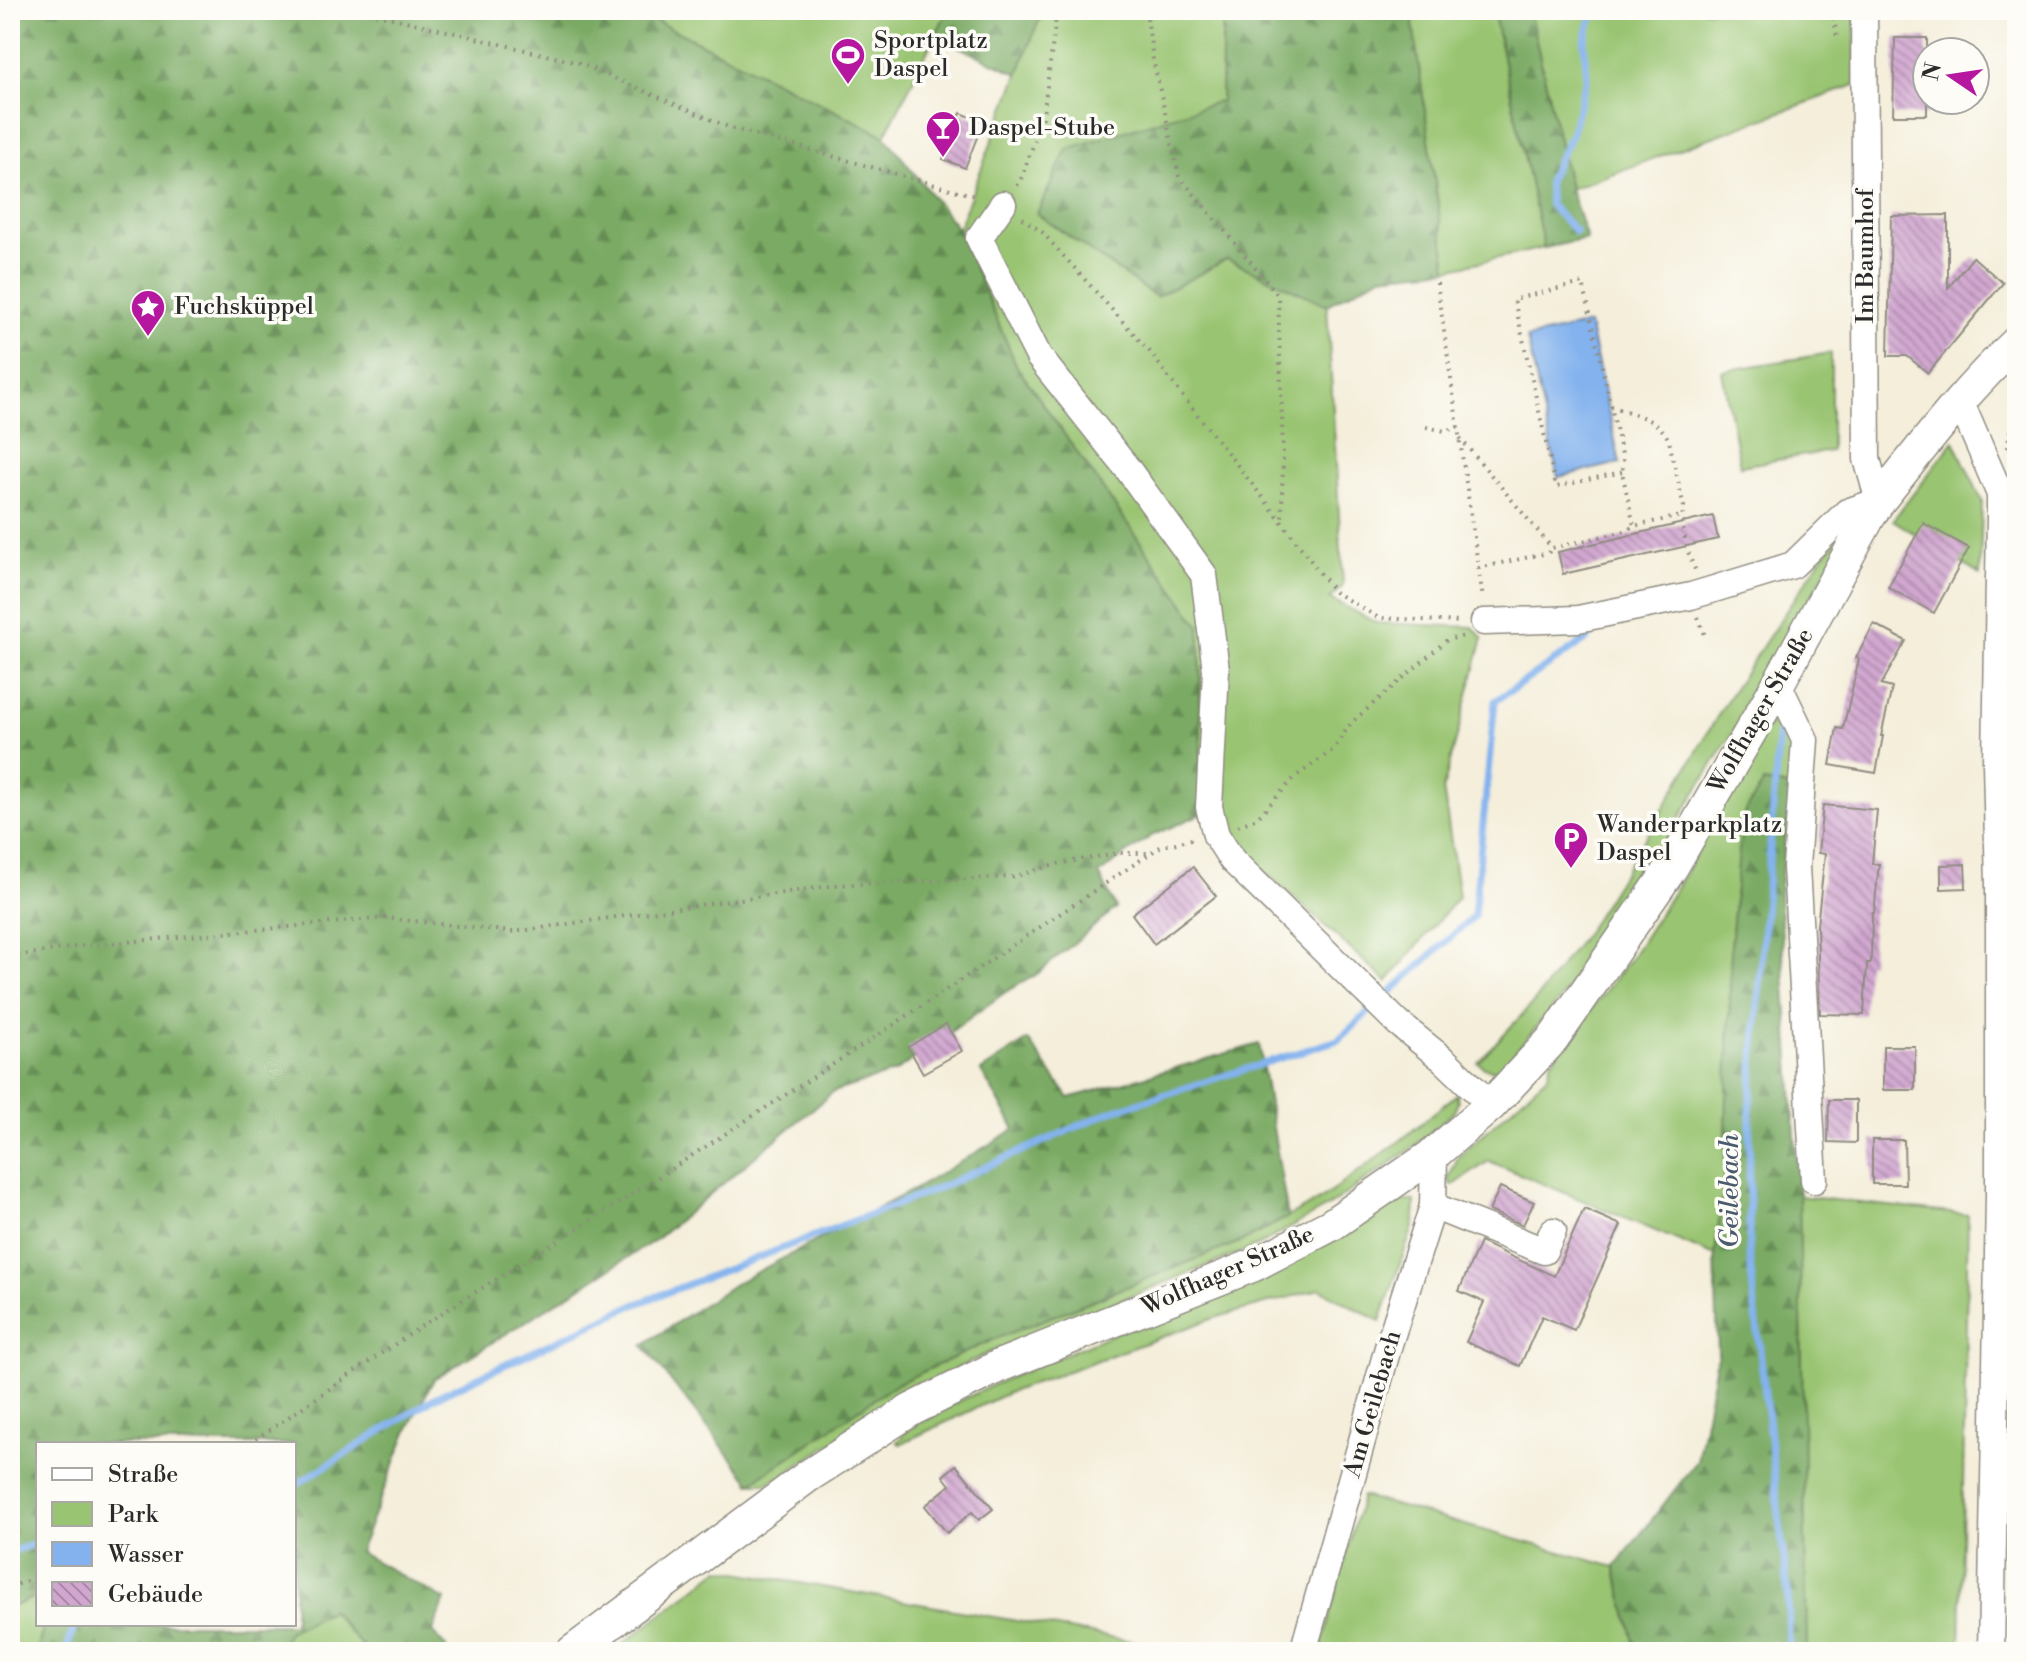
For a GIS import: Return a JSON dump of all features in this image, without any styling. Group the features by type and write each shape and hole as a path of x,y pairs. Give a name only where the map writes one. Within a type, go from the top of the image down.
{"main road":[{"name":"Wolfhager Straße","path":"572,1652 808,1476 911,1410 999,1366 1254,1265 1331,1225 1434,1154 1491,1105 1553,1039 1672,867 1879,501 1960,401 2017,342"}],"street":[{"name":"Im Baumhof","path":"1864,10 1867,459 1879,501"},
{"path":"1003,204 979,238 1039,357 1127,468 1204,575 1216,670 1209,807 1223,866 1491,1105"},
{"path":"1960,401 2000,494 1996,763 2008,887 2008,1197 2005,1451 1991,1652"},
{"path":"1484,622 1578,619 1691,596 1793,565 1847,512 1879,501"},
{"path":"1778,684 1805,740 1796,867 1814,1180"},
{"name":"Am Geilebach","path":"1303,1652 1389,1344 1433,1206 1434,1154"},
{"path":"1433,1206 1544,1251 1553,1231"}],"path":[{"path":"360,10 579,63 731,128 1003,204 1042,232 1150,352 1334,592 1379,618 1484,622"},
{"path":"1003,204 1020,182 1043,117 1057,10"},
{"path":"1146,10 1153,59 1179,176 1278,295 1282,522"},
{"path":"1833,10 1839,52"},
{"path":"252,1442 426,1323 889,1028 1160,847 1216,835 1257,818 1295,777 1333,750 1351,723 1447,640 1470,635 1484,622 1437,283"},
{"path":"1622,472 1556,487 1514,299 1583,283 1623,459 1622,472 1634,526"},
{"path":"2007,450 2017,390"},
{"path":"1611,406 1655,423 1666,432 1684,507 1681,516 1691,563 1698,575"},
{"path":"1426,427 1445,431 1458,427"},
{"path":"1459,437 1552,548"},
{"path":"1478,568 1548,553 1552,548 1681,516"},
{"path":"10,957 82,946 385,918 513,932 837,885 1013,877 1057,864 1118,853 1151,853"},
{"path":"10,1587 36,1578"}],"green space":[{"path":"10,10 634,10 885,136 958,229 1017,367 1200,627 1201,814 1151,836 1099,874 1116,908 1036,975 1007,991 895,1072 833,1092 654,1241 434,1379 407,1432 359,1552 445,1600 433,1632 450,1652 367,1652 331,1610 288,1632 277,1652 37,1652 44,1626 296,1626 296,1442 36,1442 36,1596 10,1608"},
{"name":"Sportplatz Daspel","path":"634,10 948,10 885,136"},
{"path":"948,10 1043,10 1018,74 935,36"},
{"path":"1043,10 1223,10 1221,102 1067,149 1037,214 1156,297 1227,259 1327,305 1343,586 1330,599 1377,623 1473,627 1483,638 1443,789 1459,896 1387,982 1201,814 1200,627 1017,367 958,229"},
{"path":"1223,10 1411,10 1447,269 1381,276 1327,305 1227,259 1156,297 1037,214 1067,149 1221,101"},
{"path":"1411,10 1493,10 1544,248 1447,269"},
{"path":"1493,10 1529,10 1570,189 1587,239 1544,248"},
{"path":"1529,10 1855,10 1855,85 1570,189"},
{"path":"1831,353 1831,451 1740,466 1722,371"},
{"path":"1954,441 1982,501 1980,575 1893,520"},
{"path":"1852,524 1746,711 1603,942 1553,1008 1500,1069 1491,1070 1483,1066 1478,1062 1535,1001 1589,928 1727,700 1824,554"},
{"path":"1785,708 1793,737 1792,788 1764,782 1742,817 1731,946 1725,1171 1715,1256 1489,1161 1452,1186 1448,1180 1458,1157 1548,1075 1551,1062 1630,959 1685,874 1765,730"},
{"path":"1764,782 1792,788 1779,893 1799,1196 1807,1652 1637,1652 1615,1567 1697,1461 1718,1353 1715,1256 1725,1171 1731,946 1742,817"},
{"path":"1028,1040 1069,1098 1259,1044 1288,1217 1247,1239 990,1341 896,1384 751,1483 643,1345 734,1284 915,1189 1015,1129 981,1071"},
{"path":"1457,1094 1454,1112 1407,1152 1327,1207 1257,1246 988,1353 900,1398 782,1476 768,1483 751,1483 896,1384 990,1341 1247,1239 1321,1199"},
{"path":"1799,1196 1968,1215 1960,1652 1807,1652"},
{"path":"1415,1201 1414,1224 1380,1321 1320,1289 1214,1318 1010,1392 900,1444 897,1442 906,1431 949,1406 1330,1242 1390,1205"},
{"path":"1362,1496 1615,1567 1637,1652 1320,1652"},
{"path":"720,1569 1194,1652 612,1652"},
{"path":"36,1596 36,1626 44,1626 37,1652 10,1652 10,1608"},
{"path":"331,1610 367,1652 273,1652 282,1635"}],"water":[{"path":"1589,324 1620,463 1558,477 1527,338"}],"building":[{"path":"1895,38 1911,38 1911,115 1893,115"},
{"path":"961,113 983,122 965,168 943,159"},
{"path":"1948,215 1948,288 1973,257 2003,283 1928,373 1907,356 1888,356 1891,216"},
{"path":"1713,516 1718,539 1563,574 1558,552"},
{"path":"1923,523 1969,548 1934,613 1888,587"},
{"path":"1874,624 1906,641 1881,685 1892,688 1876,773 1830,765 1837,728 1843,729 1859,659 1856,658"},
{"path":"1823,805 1877,810 1872,864 1879,864 1864,1015 1820,1014 1817,926 1825,854 1818,853"},
{"path":"1965,864 1966,888 1941,889 1941,865"},
{"path":"1193,867 1216,896 1154,944 1132,914"},
{"path":"946,1024 962,1051 923,1073 908,1047"},
{"path":"1883,1046 1915,1046 1915,1090 1883,1090"},
{"path":"1829,1100 1856,1100 1856,1143 1828,1142"},
{"path":"1872,1140 1904,1140 1905,1184 1872,1184"},
{"path":"1500,1187 1534,1202 1523,1225 1489,1211"},
{"path":"1584,1209 1621,1225 1574,1330 1542,1316 1520,1366 1466,1342 1484,1302 1459,1291 1480,1242 1554,1276"},
{"path":"956,1465 993,1509 979,1520 972,1512 947,1533 925,1506 950,1485 943,1476"}],"waterway":[{"name":"Geilebach","path":"1576,232 1550,205 1548,181 1571,135 1587,77 1584,43 1591,19 1603,10"},
{"path":"1382,1000 1474,916 1495,701 1586,640 1598,628 1610,625"},
{"name":"Geilebach","path":"1779,729 1750,1111 1749,1254 1788,1594 1789,1652"},
{"path":"296,1485 436,1397 629,1307 934,1190 1112,1111 1338,1040 1373,1008"},
{"path":"10,1552 36,1544"},
{"path":"66,1652 74,1626"}],"place":[{"name":"Sportplatz Daspel","path":"848,86"},
{"name":"Daspel-Stube","path":"943,159"},
{"name":"Fuchsküppel","path":"148,338"},
{"name":"Wanderparkplatz Daspel","path":"1571,870"}]}
